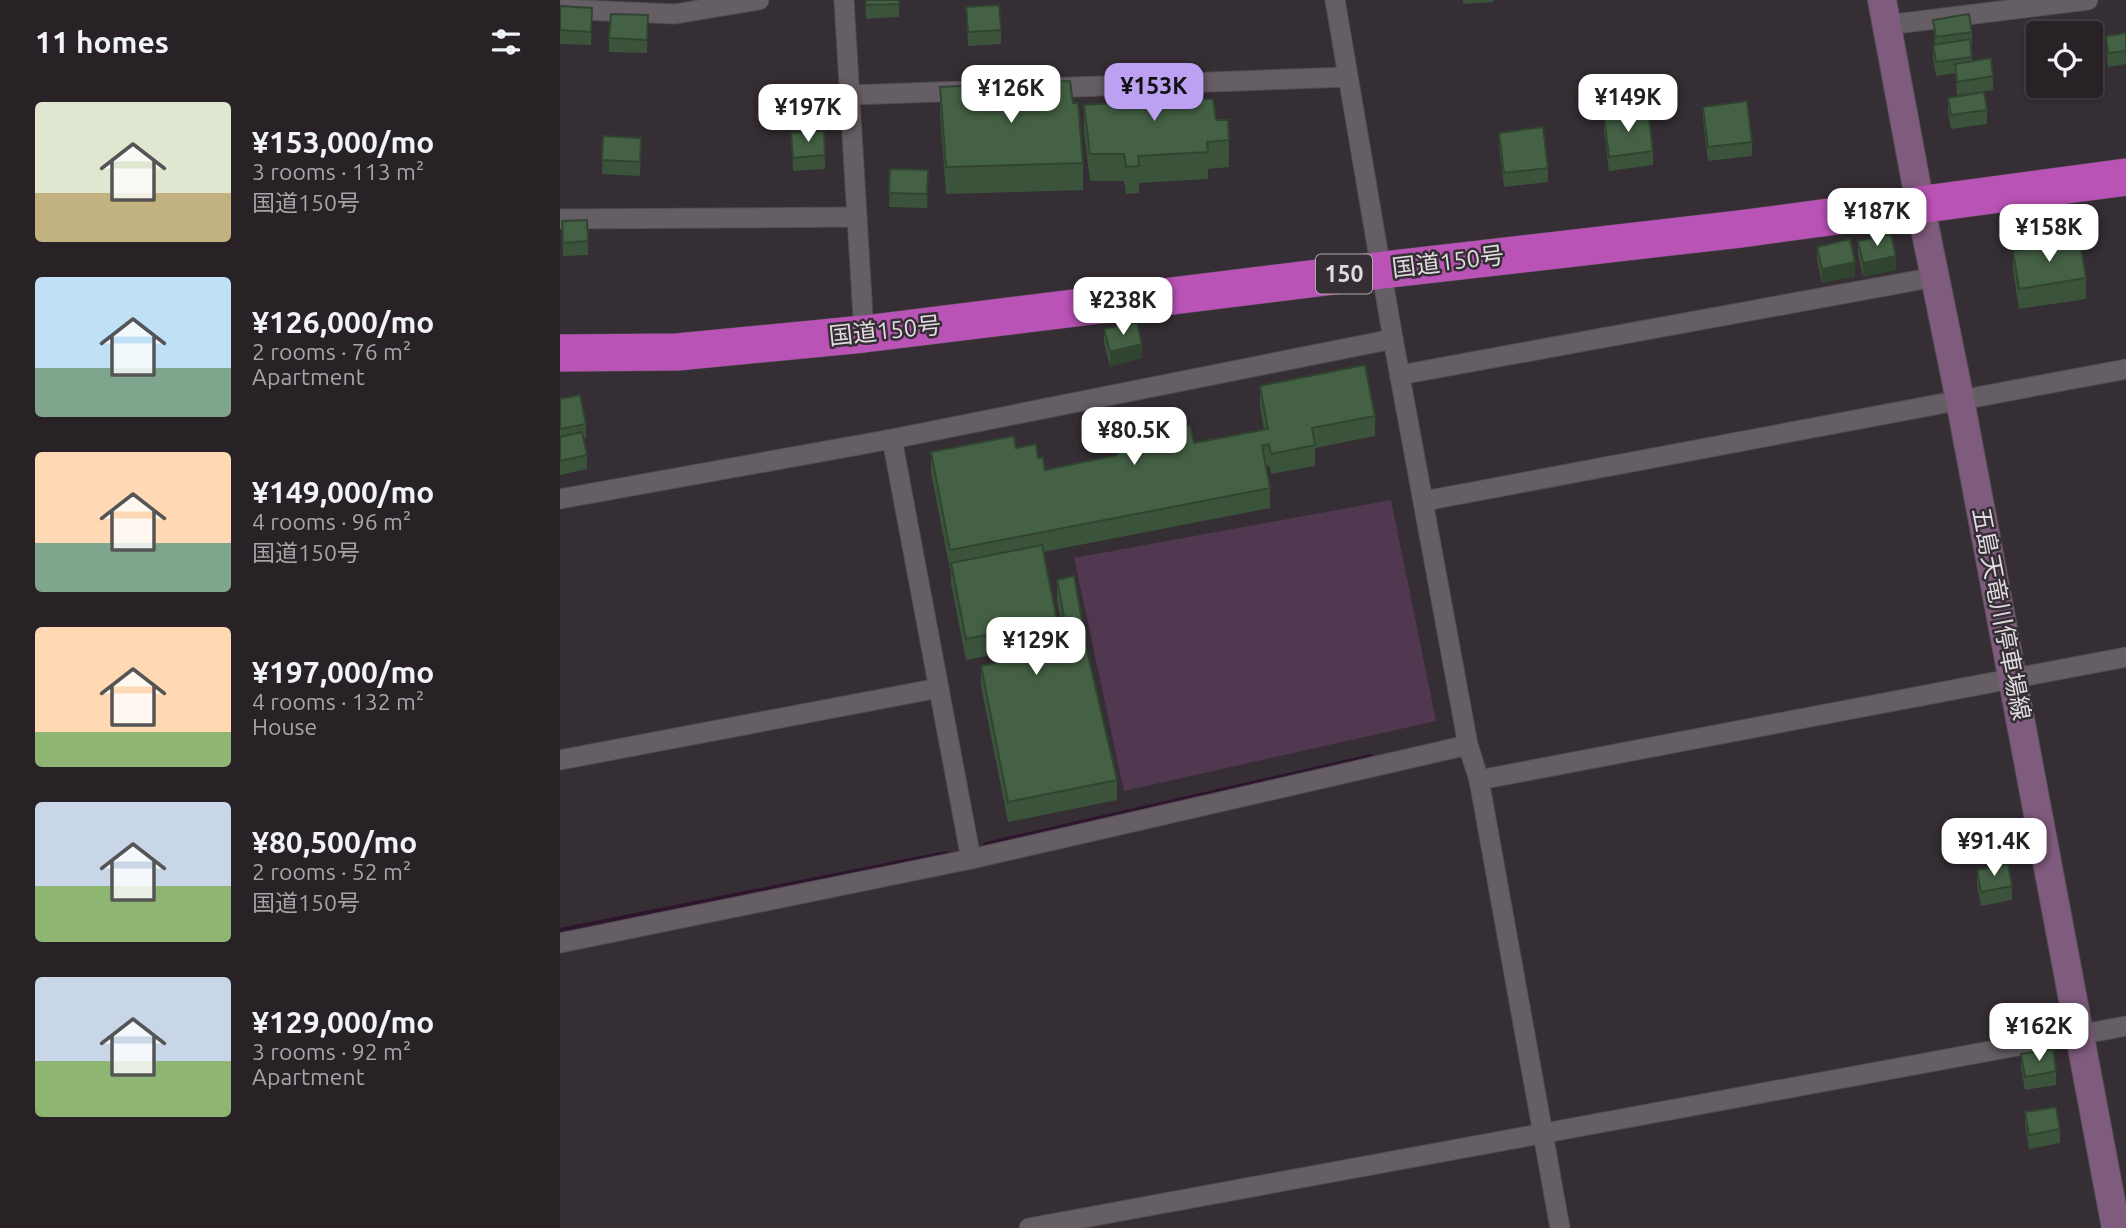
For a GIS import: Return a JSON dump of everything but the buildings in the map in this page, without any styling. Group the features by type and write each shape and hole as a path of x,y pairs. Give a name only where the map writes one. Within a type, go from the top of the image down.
{"highway":[{"name":"国道150号","path":"560,353 677,352 864,334 1740,229 2126,177"}],"main road":[{"name":"五島天竜川停車場線","path":"1885,13 2116,1228"}],"street":[{"path":"560,9 675,14 759,0"},
{"path":"844,0 864,334"},
{"path":"1335,0 1393,339 1468,745 1479,780 1560,1228"},
{"path":"1885,13 2088,0"},
{"path":"1030,88 1348,77"},
{"path":"850,95 988,90"},
{"path":"560,219 857,217"},
{"path":"1400,375 1935,277"},
{"path":"560,499 892,439 1393,339"},
{"path":"1424,501 2126,369"},
{"path":"892,439 971,859"},
{"path":"1479,780 2126,657"},
{"path":"560,760 939,688"},
{"path":"560,943 971,859 1468,745"},
{"path":"1029,1228 2126,1026"}],"shaded area":[{"path":"1391,500 1436,721 1124,791 1074,558"}],"waterway":[{"path":"986,845 1371,757"},
{"path":"560,931 946,854"}]}
